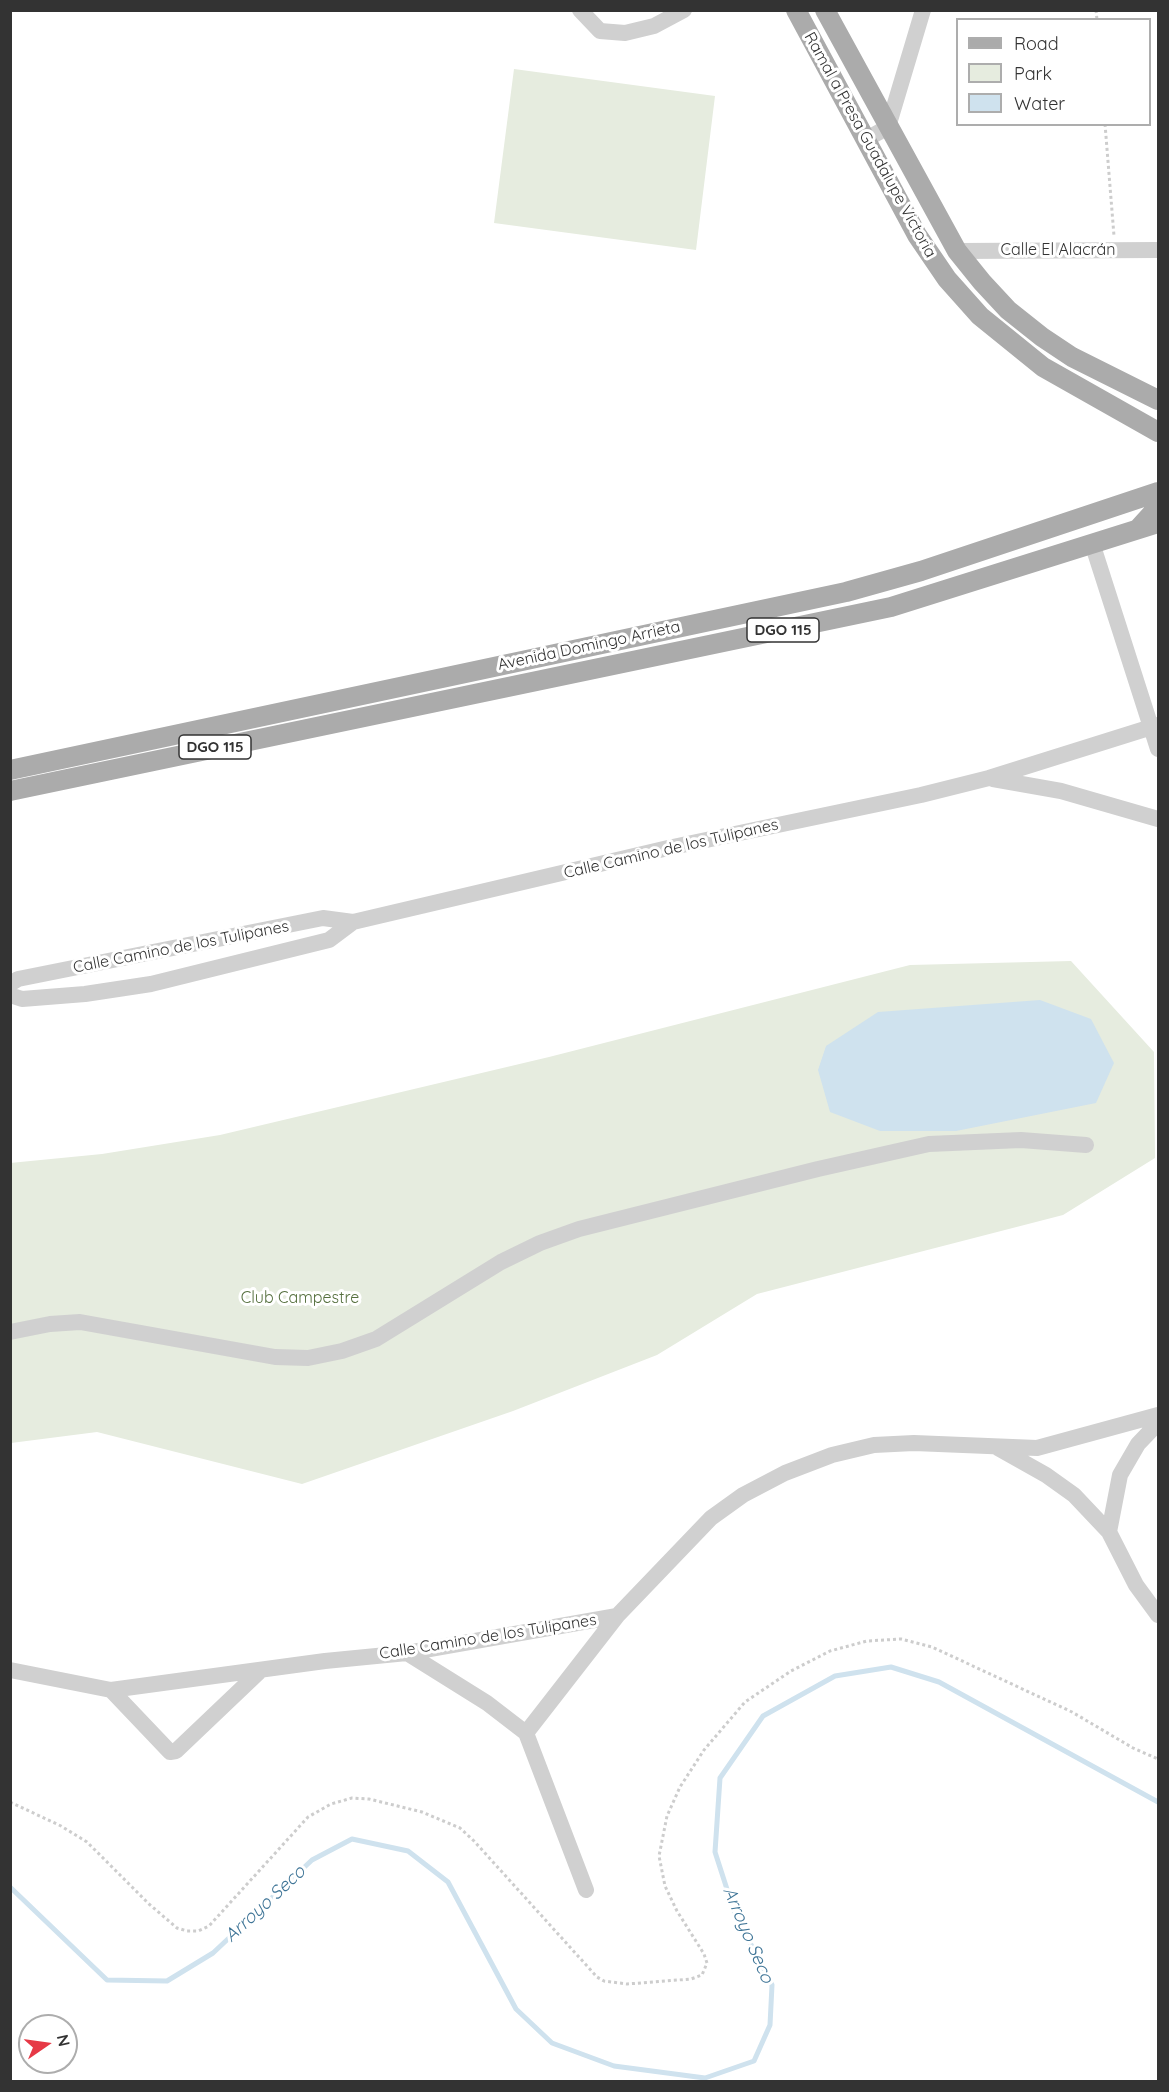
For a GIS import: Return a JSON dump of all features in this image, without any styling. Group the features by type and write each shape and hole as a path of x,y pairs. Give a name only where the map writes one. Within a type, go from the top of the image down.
{"main road":[{"name":"Ramal a Presa Guadalupe Victoria","path":"796,10 917,235 947,279 980,316 1043,367 1115,409"},
{"name":"Ramal a Presa Guadalupe Victoria","path":"825,10 957,251 1008,310 1042,338 1072,357 1157,400"},
{"path":"1115,409 1158,420"},
{"path":"1115,409 1158,432"},
{"path":"1132,501 1158,477"},
{"name":"Avenida Domingo Arrieta","path":"10,770 484,667 846,592 921,571 1158,492"},
{"path":"1138,530 1158,507"},
{"path":"1082,516 1092,543"},
{"name":"Avenida Domingo Arrieta","path":"10,791 489,688 891,607 1158,523"},
{"path":"484,667 489,688"}],"street":[{"path":"580,10 600,31 625,33 654,26 684,10"},
{"path":"864,140 888,127 923,10"},
{"name":"Calle El Alacrán","path":"957,251 1158,250"},
{"path":"1092,543 1154,726 1158,749"},
{"name":"Calle Camino de los Tulipanes","path":"10,984 18,980 323,918 352,922 668,848 989,778 1154,726"},
{"name":"Calle Camino de los Tulipanes","path":"989,778 1061,791 1158,819"},
{"name":"Calle Camino de los Tulipanes","path":"10,995 22,999 85,994 151,984 329,940 352,922"},
{"path":"10,1332 50,1324 80,1322 274,1358 308,1358 342,1351 376,1339 501,1262 540,1243 579,1229 818,1169 929,1144 976,1140 1021,1140 1086,1145"},
{"name":"Calle Camino de los Tulipanes","path":"10,1670 111,1690 259,1672 326,1661 406,1653 617,1616 711,1518 743,1495 785,1473 832,1455 874,1445 951,1443 1037,1448 1158,1414"},
{"path":"1109,1532 1120,1475 1138,1444 1158,1423"},
{"path":"995,1447 1046,1475 1074,1495 1109,1532 1136,1585 1158,1615"},
{"path":"526,1733 617,1616"},
{"path":"406,1653 478,1697 526,1733 586,1890"},
{"path":"111,1690 170,1752 176,1751 259,1672"}],"path":[{"path":"1105,126 1115,250"},
{"path":"10,1802 61,1826 87,1842 149,1904 177,1928 187,1931 209,1926 308,1817 331,1804 352,1798 369,1799 422,1812 459,1828 474,1841 597,1977 604,1981 627,1984 691,1979 702,1975 706,1963 704,1954 677,1911 665,1886 659,1856 667,1816 680,1787 704,1750 745,1702 791,1671 830,1651 867,1641 901,1639 932,1647 1072,1712 1133,1748 1158,1759"}],"green space":[{"path":"514,69 715,96 696,250 494,223"},
{"name":"Club Campestre","path":"1071,961 1154,1052 1155,1158 1063,1215 757,1294 657,1355 513,1411 302,1484 97,1432 11,1443 10,1163 102,1154 220,1135 549,1057 910,965"}],"water":[{"path":"1040,1000 1091,1019 1114,1063 1096,1103 956,1131 880,1131 830,1112 818,1070 826,1046 878,1012"}],"waterway":[{"name":"Arroyo Seco","path":"10,1887 107,1980 167,1981 213,1953 312,1860 352,1839 408,1851 448,1882 516,2009 552,2043 614,2066 705,2078 754,2061 770,2025 772,1985 735,1914 715,1852 720,1778 763,1716 835,1676 891,1667 939,1682 1158,1802"}]}
